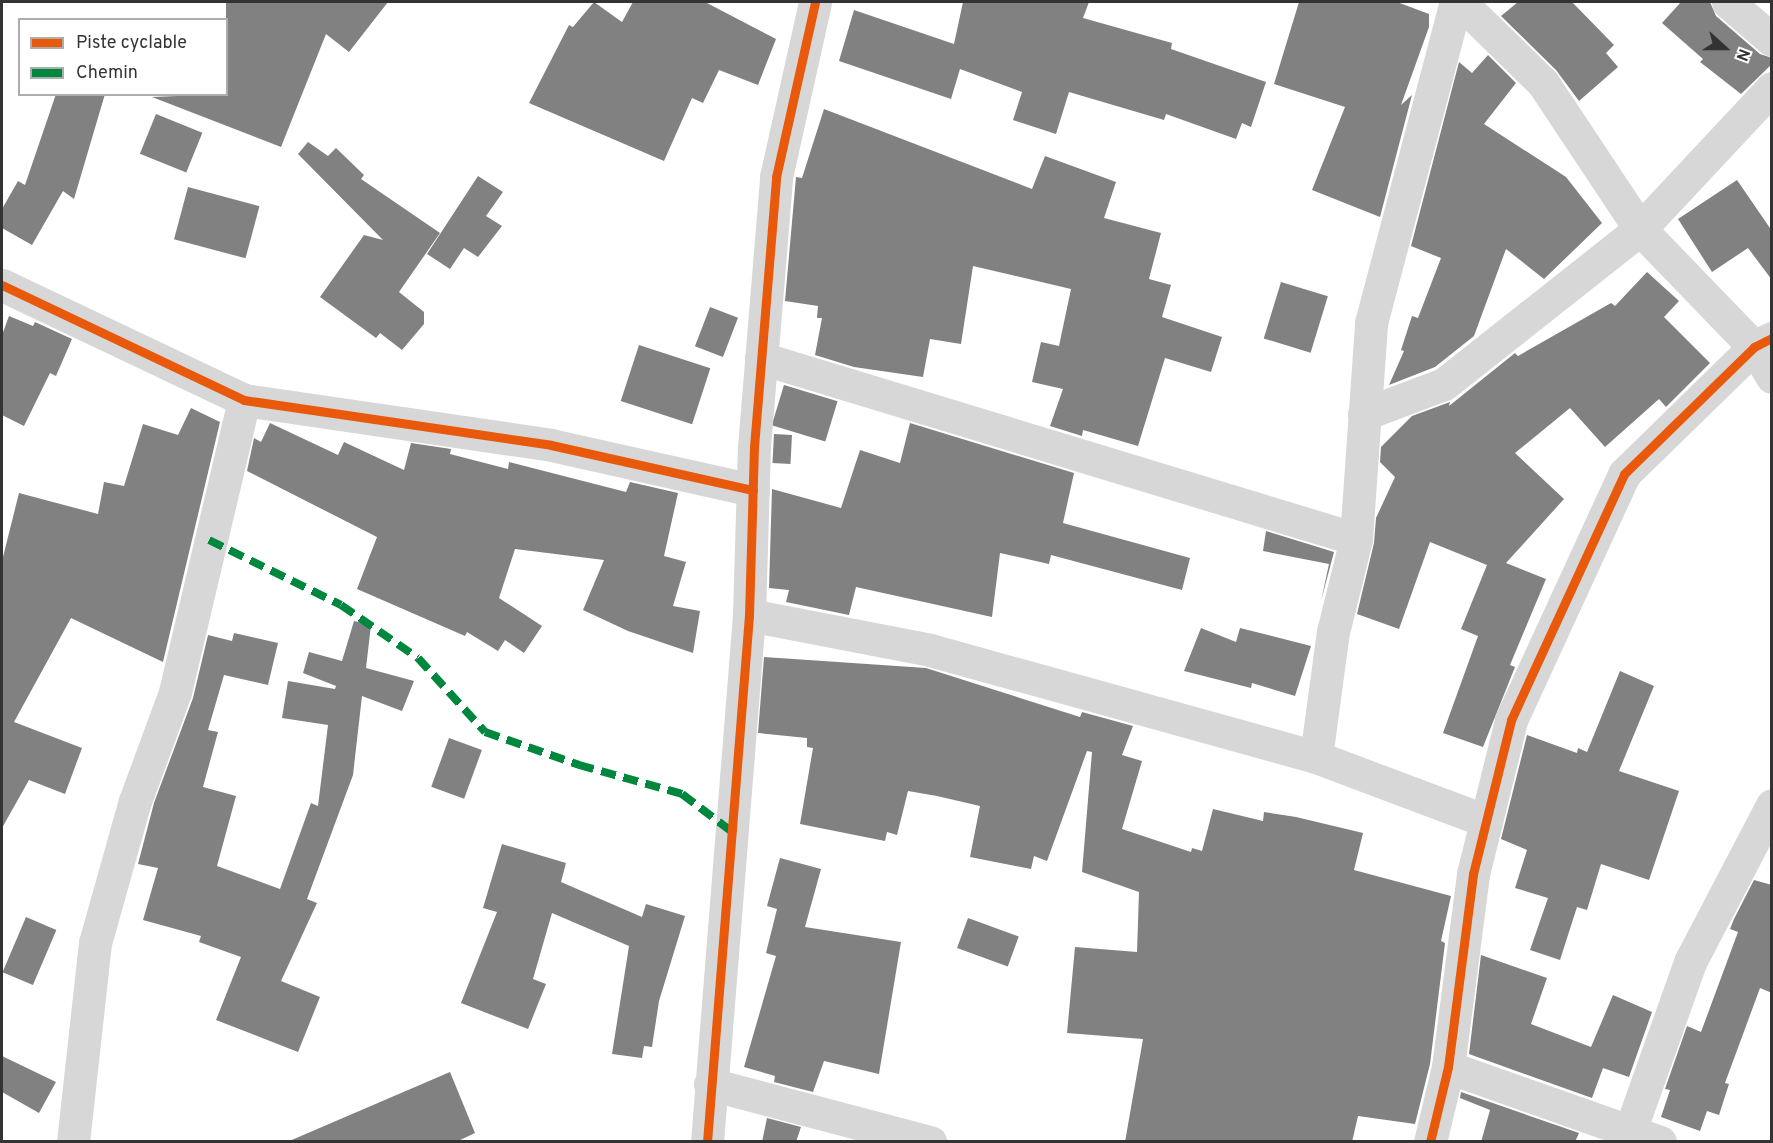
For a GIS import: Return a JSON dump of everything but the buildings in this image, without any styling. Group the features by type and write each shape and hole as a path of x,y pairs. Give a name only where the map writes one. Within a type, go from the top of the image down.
{"street":[{"path":"707,1142 749,615 753,490 761,358 776,177 815,2"},
{"path":"1316,758 1333,632 1356,539 1371,323 1458,2 1543,83 1640,229 1763,342 1772,377"},
{"path":"1728,2 1772,40"},
{"path":"1364,414 1444,384 1640,229 1772,88"},
{"path":"2,285 244,400 551,445 753,490"},
{"path":"1430,1142 1448,1067 1473,874 1511,720 1624,474 1763,342"},
{"path":"761,358 1356,539"},
{"path":"74,1142 95,943 135,801 175,692 244,400"},
{"path":"749,615 930,650 1316,758 1486,821"},
{"path":"1448,1067 1639,1138 1690,962 1772,805"},
{"path":"710,1084 930,1142"}],"marked path":[{"path":"209,540 341,605 418,658 485,732 579,765 682,794 731,831"}],"cycle path":[{"path":"707,1142 749,615 754,447 776,177 815,2"},
{"path":"2,285 244,400 551,445 753,490"},
{"path":"1430,1142 1448,1067 1473,874 1511,720 1624,474 1754,347 1772,338"}]}
